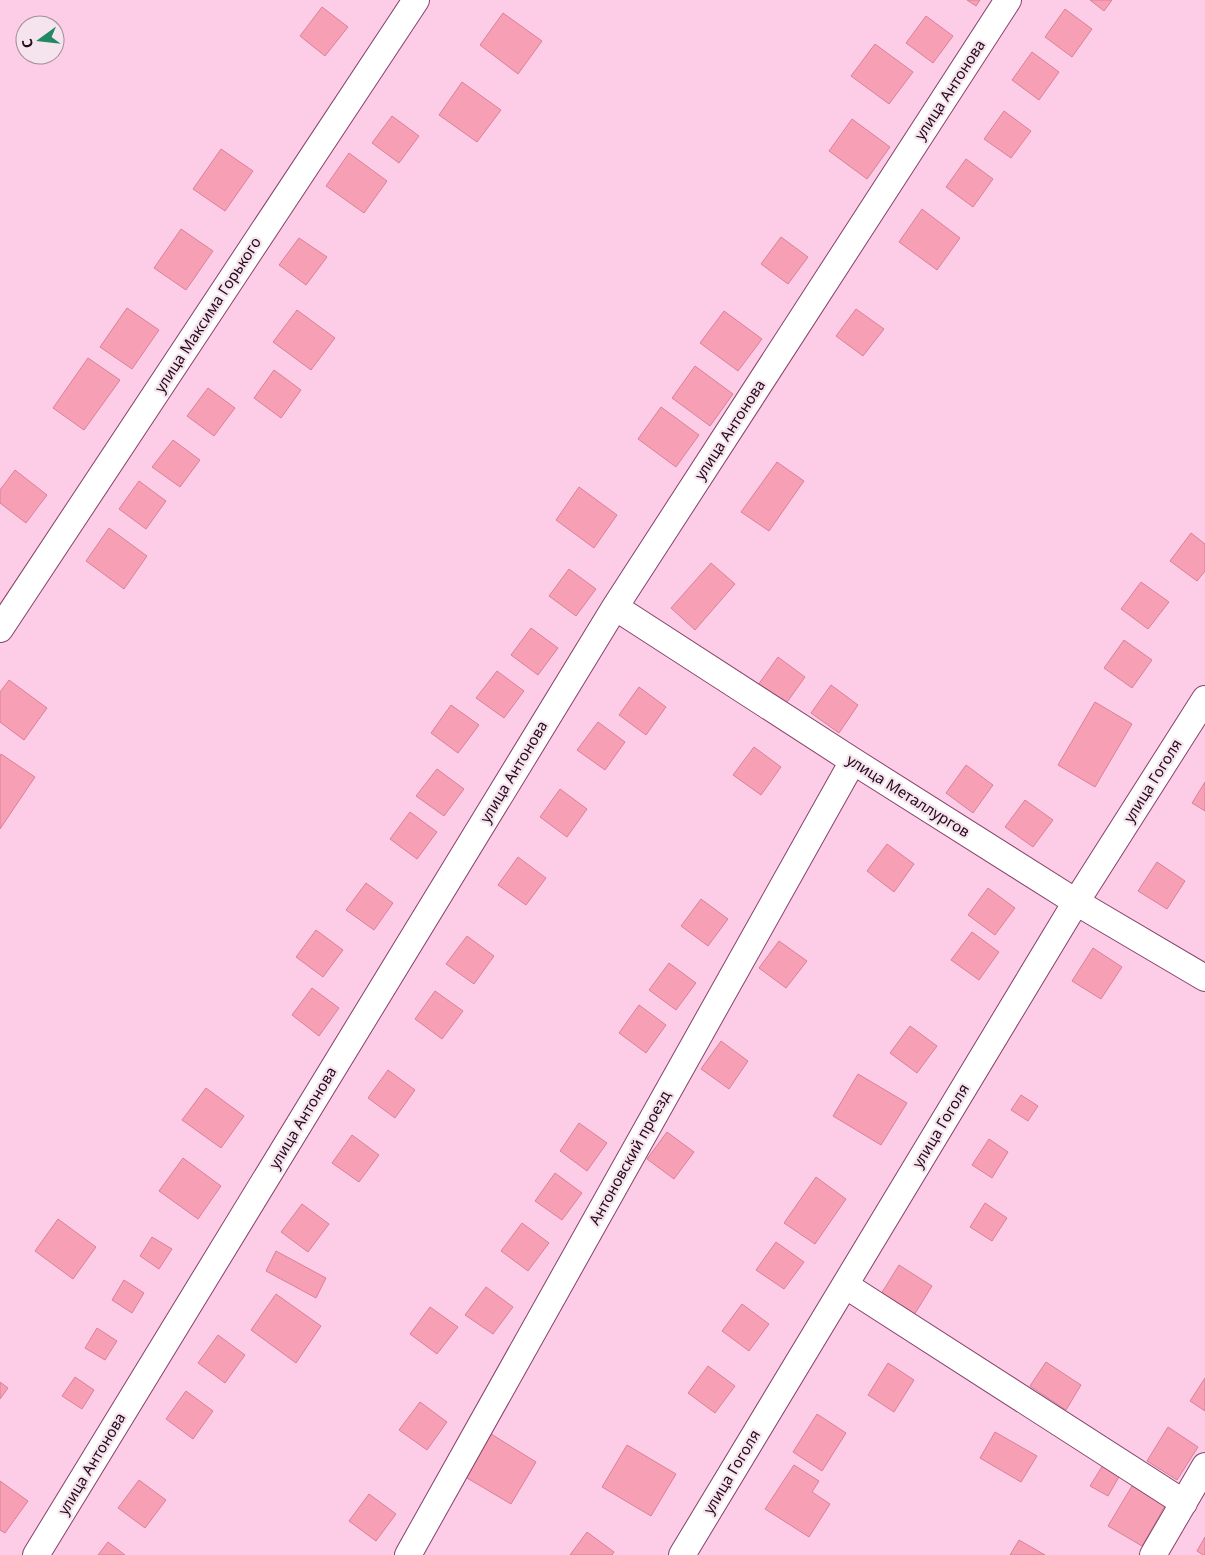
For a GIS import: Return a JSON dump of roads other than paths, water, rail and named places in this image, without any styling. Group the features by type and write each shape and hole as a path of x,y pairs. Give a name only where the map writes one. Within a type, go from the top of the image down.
{"street":[{"name":"улица Максима Горького","path":"0,629 416,0"},
{"name":"улица Антонова","path":"36,1555 615,607 1008,0"},
{"name":"улица Металлургов","path":"615,607 1076,902 1205,978"},
{"name":"улица Гоголя","path":"682,1555 1076,902 1205,699"},
{"name":"Антоновский проезд","path":"408,1555 853,761"},
{"path":"845,1285 1184,1503"},
{"path":"1153,1555 1205,1466"}]}
